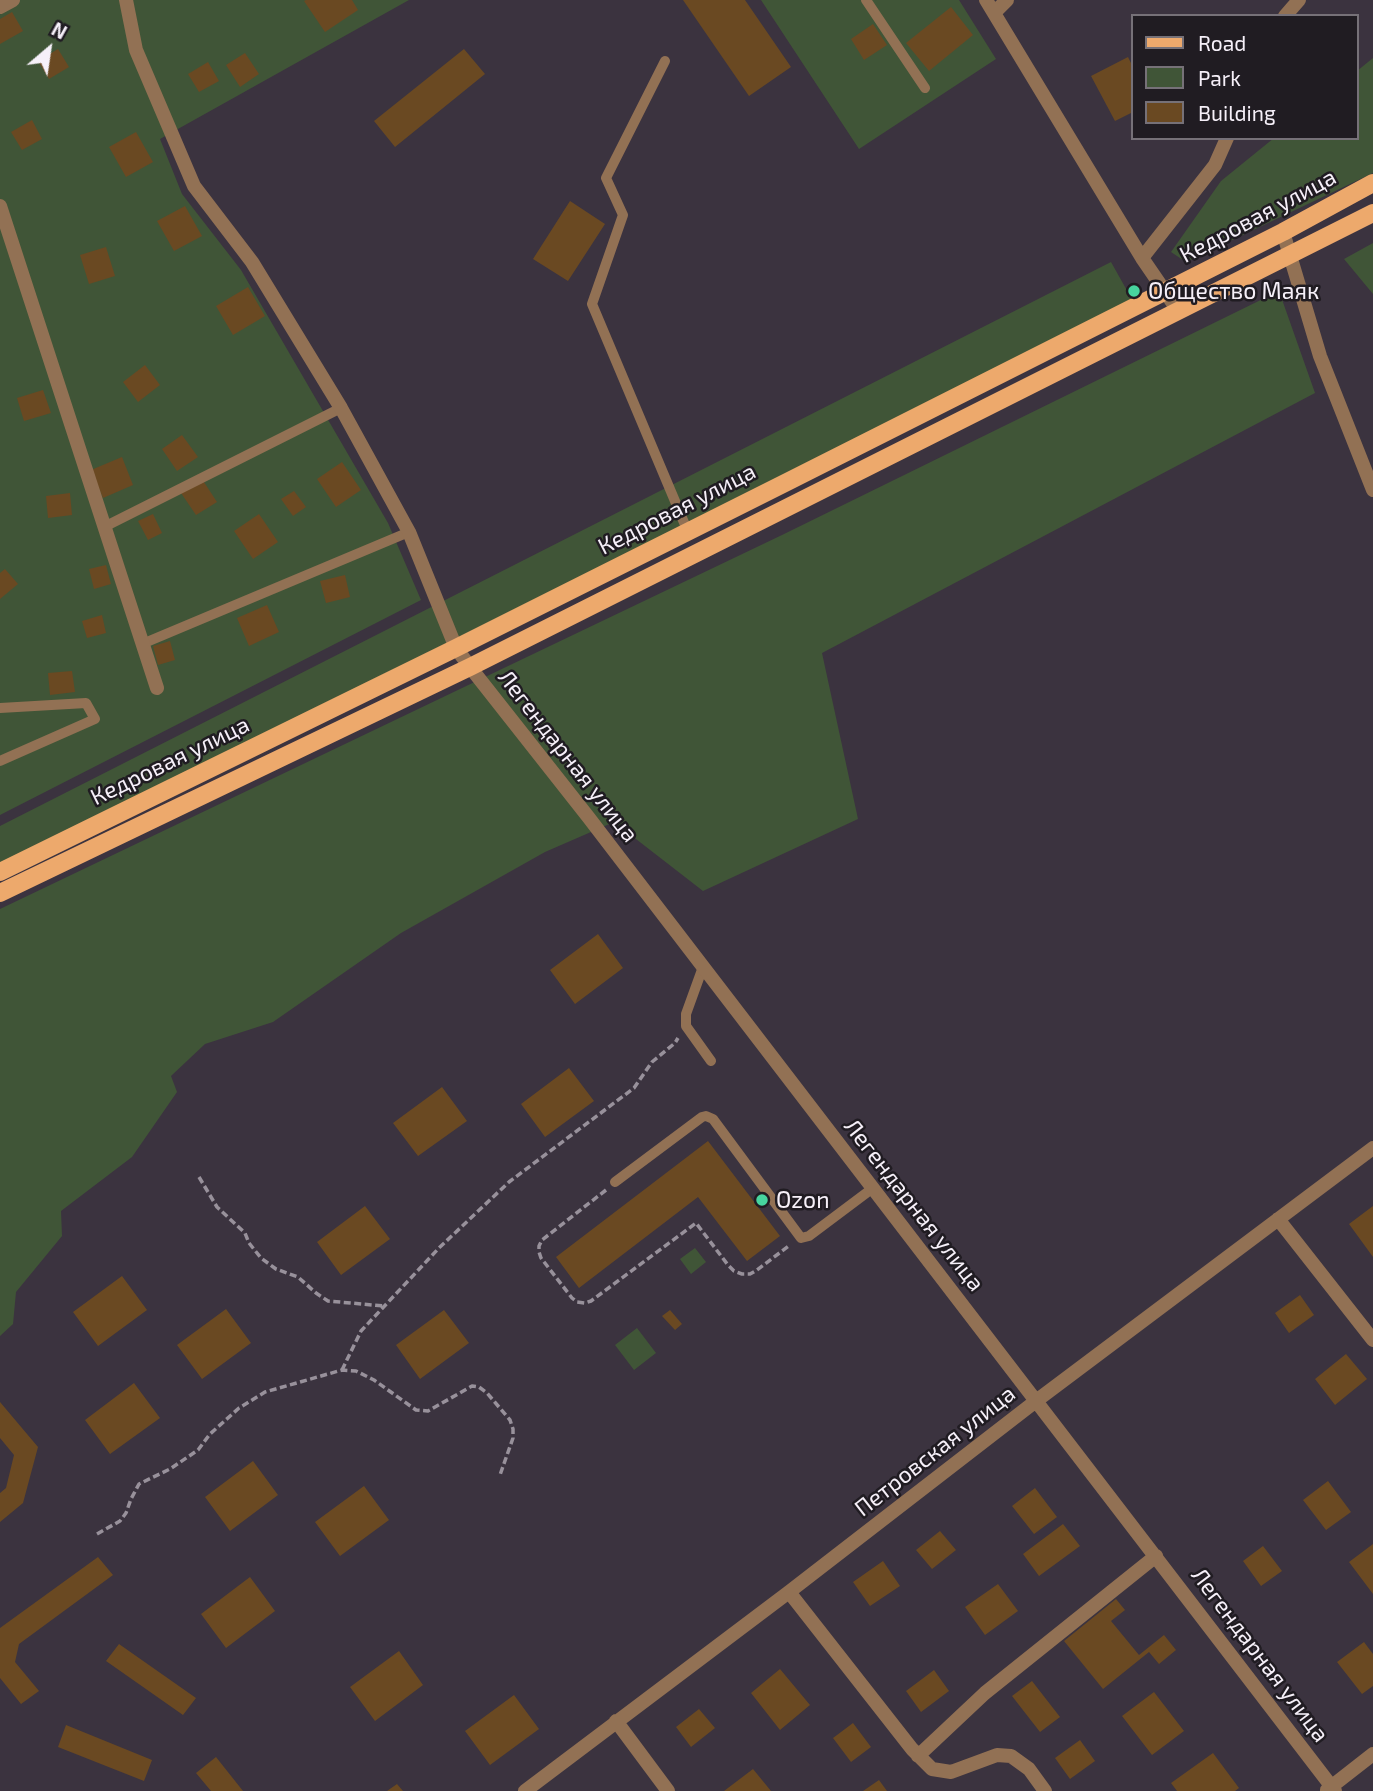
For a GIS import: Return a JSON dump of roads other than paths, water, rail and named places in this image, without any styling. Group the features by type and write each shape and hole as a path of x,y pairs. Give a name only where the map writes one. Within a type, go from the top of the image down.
{"main road":[{"name":"Кедровая улица","path":"0,872 456,648 1166,292 1373,183"},
{"name":"Кедровая улица","path":"0,893 470,667 1373,213"}],"street":[{"path":"0,7 13,0"},
{"name":"Легендарная улица","path":"126,0 136,50 194,186 252,262 341,408 409,532 456,648 1156,1556 1331,1789"},
{"path":"986,0 1142,258 1179,312"},
{"path":"994,13 1007,0"},
{"path":"1287,14 1299,0"},
{"path":"1142,258 1214,165 1226,140"},
{"path":"0,206 4,229 157,688"},
{"path":"1283,232 1320,356 1373,490"},
{"name":"Петровская улица","path":"525,1791 1373,1148"},
{"path":"1278,1219 1373,1340"},
{"path":"918,1756 985,1693 1156,1556"},
{"path":"789,1592 918,1756 932,1769 951,1772 997,1755 1011,1756 1029,1769 1045,1791"},
{"path":"616,1721 668,1791"},
{"path":"1331,1789 1373,1754"}],"lane":[{"path":"866,0 925,88"},
{"path":"665,61 606,178 623,215 592,304 688,531"},
{"path":"104,527 341,408"},
{"path":"142,644 409,532"},
{"path":"0,708 86,703 95,719 0,761"},
{"path":"703,967 686,1014 686,1026 711,1062"},
{"path":"615,1182 706,1116 713,1119 801,1238 809,1236 873,1188"}],"place":[{"name":"Общество Маяк","path":"1134,291"},
{"name":"Ozon","path":"762,1200"}]}
